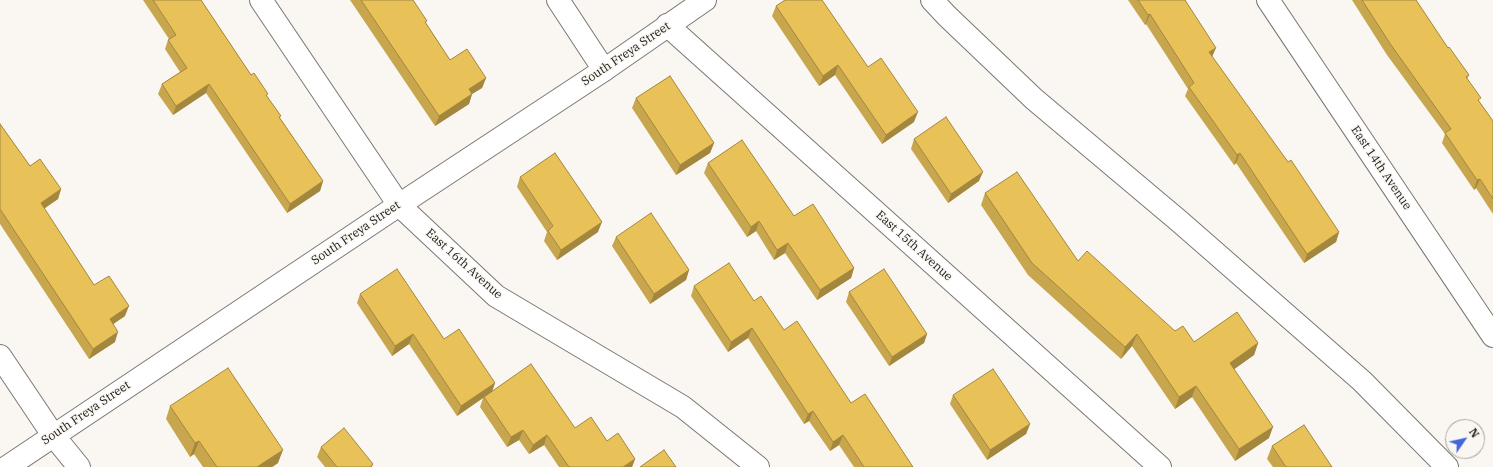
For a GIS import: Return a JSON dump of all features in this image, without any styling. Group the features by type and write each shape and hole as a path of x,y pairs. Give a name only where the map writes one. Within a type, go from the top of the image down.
{"street":[{"name":"East 16th Avenue","path":"261,0 399,204 496,296 683,407 758,467"},
{"path":"558,0 604,70"},
{"name":"South Freya Street","path":"7,467 399,204 604,70 705,0"},
{"path":"932,0 1034,99 1179,221 1362,381 1447,467"},
{"name":"East 14th Avenue","path":"1268,0 1493,336"},
{"name":"East 15th Avenue","path":"667,26 1160,467"},
{"path":"0,356 53,435 79,467"}],"building":[{"path":"153,0 201,0 251,75 254,73 268,94 266,95 281,116 279,117 323,181 290,204 209,84 176,106 162,84 187,68 168,40 176,35"},
{"path":"361,0 413,0 427,21 425,22 450,60 467,49 486,78 469,89 472,94 439,116"},
{"path":"785,0 822,0 868,67 881,58 918,112 886,135 838,65 823,76 776,6"},
{"path":"1138,0 1185,0 1216,48 1209,52 1288,162 1291,160 1339,232 1307,254 1240,153 1237,155 1189,87 1194,83 1150,14 1148,15"},
{"path":"1362,0 1416,0 1448,48 1449,47 1469,75 1466,77 1481,98 1478,100 1493,121 1493,199 1480,179 1477,180 1445,133 1451,129 1391,45"},
{"path":"670,76 714,143 680,165 636,98"},
{"path":"946,117 983,172 951,194 914,139"},
{"path":"0,124 30,166 40,159 61,189 41,203 94,285 109,276 129,306 110,319 118,332 93,349 0,209"},
{"path":"742,140 794,216 813,204 854,268 820,290 788,243 777,250 759,221 751,227 708,163"},
{"path":"555,153 602,222 561,250 548,231 553,226 520,177"},
{"path":"1017,172 1078,261 1087,251 1175,331 1183,326 1194,342 1237,312 1258,343 1230,363 1273,427 1239,449 1196,386 1179,397 1137,334 1125,347 1032,263 985,193"},
{"path":"651,213 689,270 654,294 616,237"},
{"path":"729,263 754,301 761,296 784,330 797,321 851,403 865,394 913,467 864,467 843,435 833,442 813,411 808,414 752,328 731,342 694,286"},
{"path":"397,269 444,339 459,329 495,383 461,406 413,334 395,346 360,294"},
{"path":"884,269 927,334 892,357 849,292"},
{"path":"531,364 575,428 591,417 607,441 618,433 635,459 623,467 569,467 547,435 533,445 523,430 511,437 484,397"},
{"path":"228,368 283,450 257,467 217,467 199,441 195,443 170,406"},
{"path":"993,369 1030,424 990,450 953,395"},
{"path":"1304,425 1332,467 1286,467 1272,446"},
{"path":"344,428 373,464 370,467 337,467 321,447"},
{"path":"664,450 676,467 640,467"}]}
